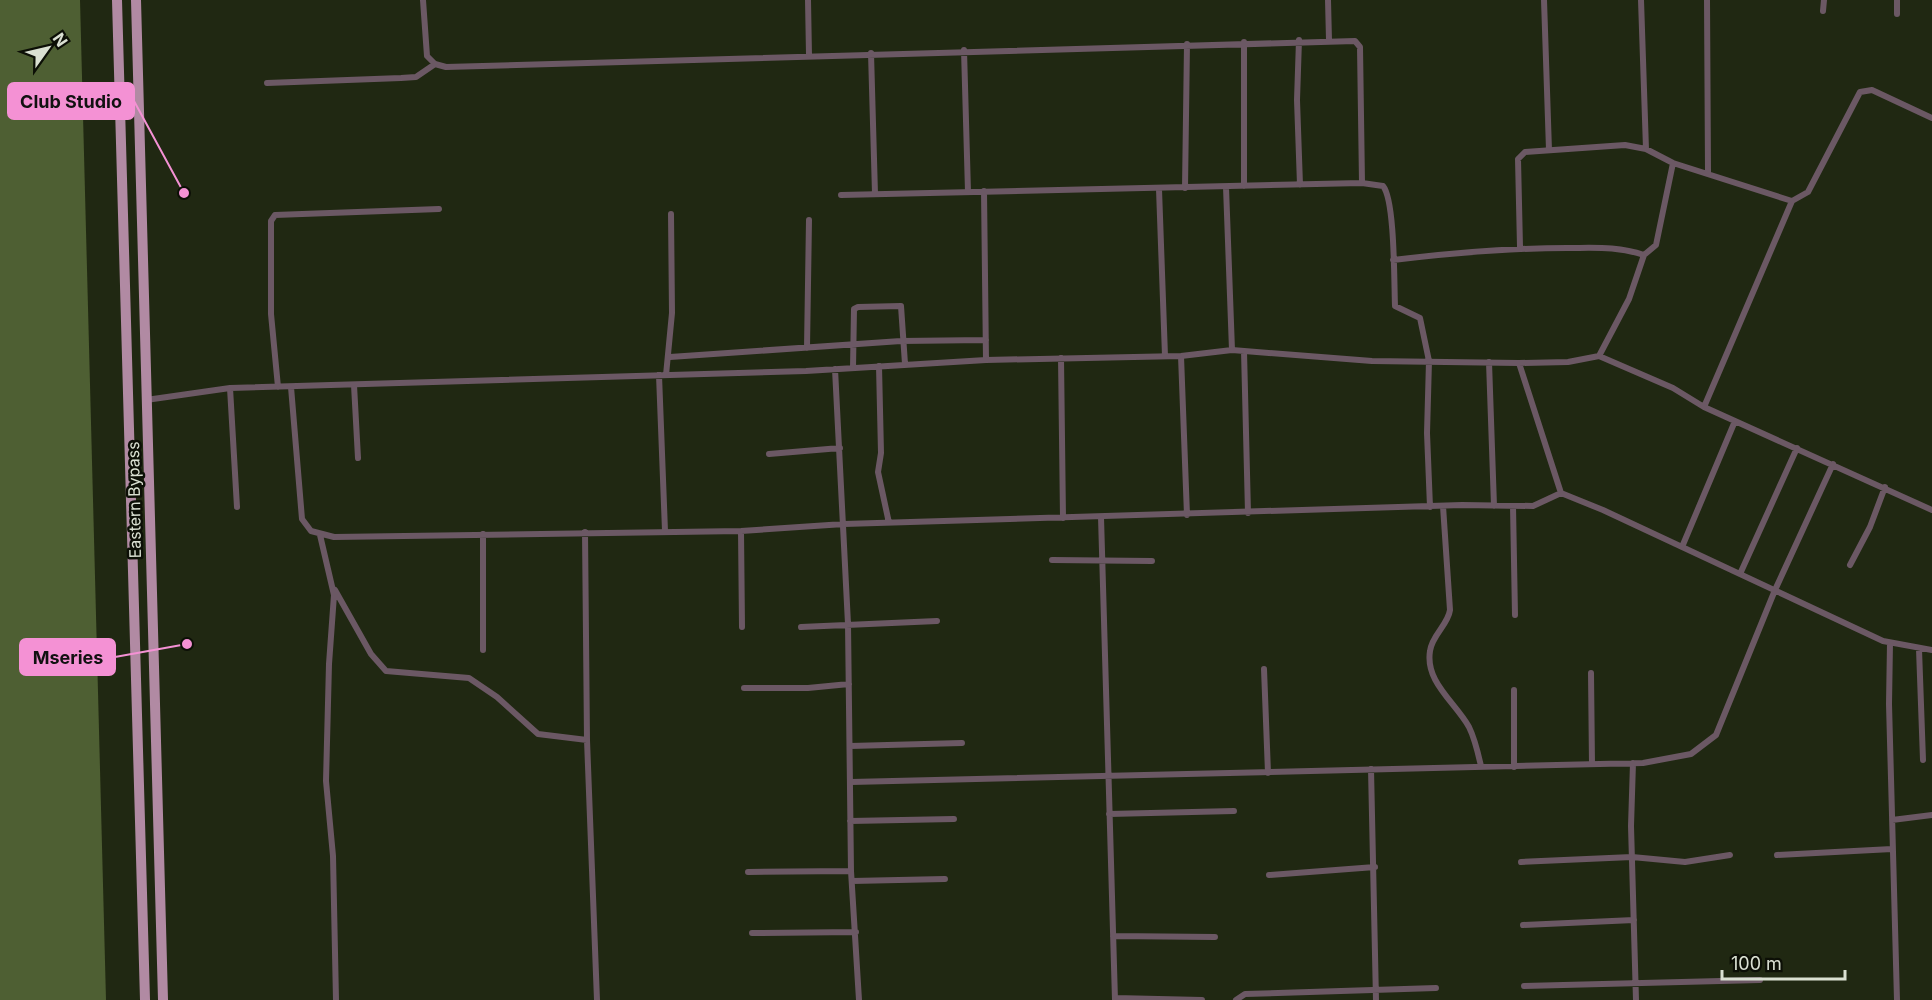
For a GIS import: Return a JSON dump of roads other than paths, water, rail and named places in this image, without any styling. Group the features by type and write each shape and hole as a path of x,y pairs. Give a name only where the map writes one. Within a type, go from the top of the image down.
{"main road":[{"name":"Eastern Bypass","path":"117,0 145,1000"},
{"name":"Eastern Bypass","path":"136,0 163,1000"},
{"path":"142,866 159,866"}],"street":[{"path":"423,0 427,56 435,64 446,67 1299,40 1354,41 1360,47 1362,183"},
{"path":"808,0 809,55"},
{"path":"1328,0 1329,40"},
{"path":"1544,0 1550,150"},
{"path":"1641,0 1646,149"},
{"path":"1707,0 1708,172"},
{"path":"1823,11 1824,0"},
{"path":"1897,0 1897,14"},
{"path":"1299,40 1297,100 1300,185"},
{"path":"1244,42 1244,186"},
{"path":"1185,188 1187,44"},
{"path":"964,50 968,192"},
{"path":"871,53 875,194"},
{"path":"267,83 416,77 435,64"},
{"path":"1704,407 1792,201 1808,192 1860,92 1872,90 1932,118"},
{"path":"1520,247 1518,159 1525,152 1624,145 1646,149 1673,163 1708,172 1792,201"},
{"path":"1599,356 1629,299 1644,255 1656,245 1673,163"},
{"path":"841,195 1362,183 1383,186 1389,192 1395,306 1420,318 1429,362 1427,422 1430,507"},
{"path":"1227,187 1232,350"},
{"path":"1159,189 1165,356"},
{"path":"984,191 986,360"},
{"path":"278,387 270,286 271,220 274,215 439,209"},
{"path":"665,531 663,375 670,357 671,214"},
{"path":"807,348 809,220"},
{"path":"1393,260 1520,247 1608,247 1628,249 1644,255"},
{"path":"853,368 854,309 858,307 902,306 905,364"},
{"path":"670,357 905,340 986,340"},
{"path":"146,400 230,388 835,369 986,360 1181,356 1232,350 1372,361 1429,362 1568,362 1599,356 1673,388 1704,407 1932,510"},
{"path":"1244,351 1248,513"},
{"path":"1181,356 1187,515"},
{"path":"1061,358 1064,518"},
{"path":"1489,362 1494,506"},
{"path":"1519,363 1561,493 1890,643 1932,650"},
{"path":"879,366 881,453 878,472 889,523"},
{"path":"835,369 848,624 851,871 859,1000"},
{"path":"354,385 358,458"},
{"path":"291,387 302,519 307,528 320,535 334,537 741,531 844,524 1443,506 1513,506 1542,504 1561,493"},
{"path":"230,388 237,507"},
{"path":"1682,547 1735,421"},
{"path":"770,454 840,448"},
{"path":"1740,574 1797,448"},
{"path":"851,782 1633,763 1691,754 1716,735 1775,590 1833,464"},
{"path":"1850,565 1870,527 1885,488"},
{"path":"1443,506 1450,610 1448,619 1431,644 1429,656 1437,685 1463,719 1474,738 1481,766"},
{"path":"1513,506 1515,615"},
{"path":"1101,517 1115,999 1202,1000"},
{"path":"741,531 742,627"},
{"path":"585,532 587,740 597,1000"},
{"path":"483,534 483,650"},
{"path":"320,535 333,587 371,654 386,671 469,678 496,697 538,734 587,740"},
{"path":"1052,560 1152,561"},
{"path":"333,587 326,781 333,856 336,1000"},
{"path":"801,627 937,621"},
{"path":"1890,643 1892,849 1897,1000"},
{"path":"1919,649 1923,760"},
{"path":"1264,669 1268,773"},
{"path":"1591,673 1592,764"},
{"path":"744,688 808,688 849,684"},
{"path":"1514,690 1514,766"},
{"path":"850,746 962,743"},
{"path":"1633,763 1632,857 1636,1000"},
{"path":"1371,769 1375,867 1376,1000"},
{"path":"1109,814 1234,811"},
{"path":"1892,820 1932,815"},
{"path":"850,821 954,819"},
{"path":"1777,855 1892,849"},
{"path":"1521,862 1632,857 1686,862 1730,855"},
{"path":"1269,874 1375,867"},
{"path":"748,872 851,871"},
{"path":"852,881 945,879"},
{"path":"1523,925 1634,920"},
{"path":"752,933 856,932"},
{"path":"1113,936 1215,937"},
{"path":"1524,986 1760,980"},
{"path":"1236,1000 1245,994 1436,987"}],"place":[{"name":"Club Studio","path":"184,193"},
{"name":"Mseries","path":"187,644"}]}
